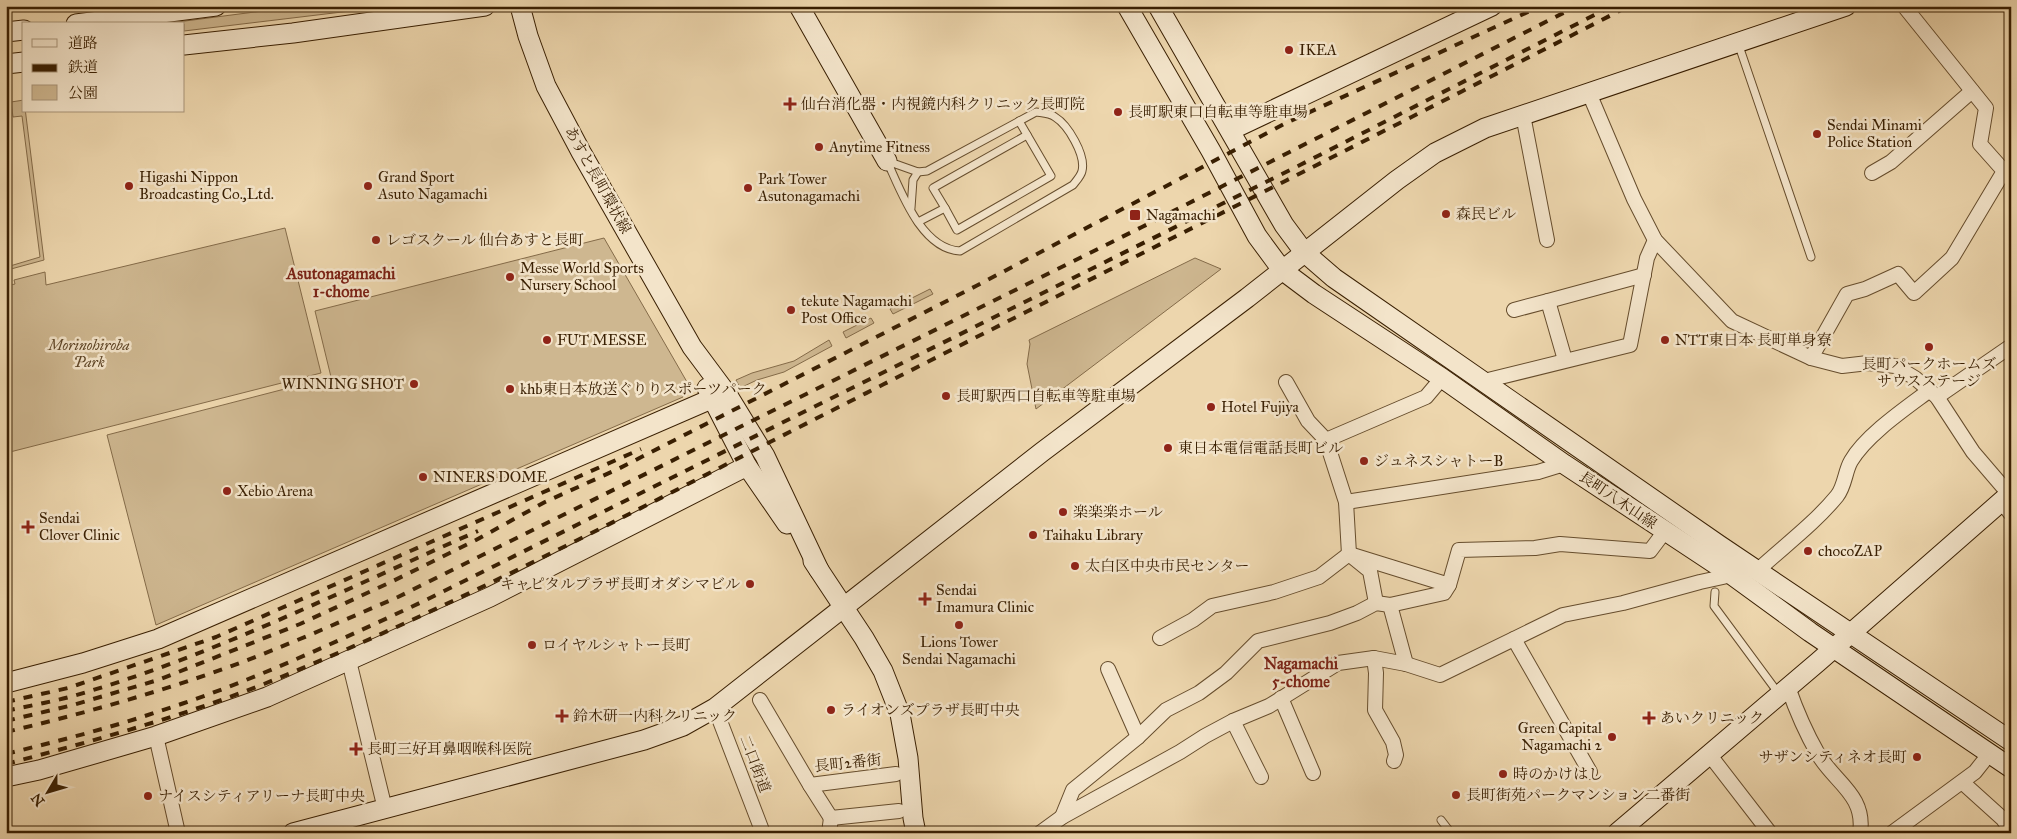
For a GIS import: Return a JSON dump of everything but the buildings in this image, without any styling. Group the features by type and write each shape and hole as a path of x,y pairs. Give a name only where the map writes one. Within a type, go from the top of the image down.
{"street":[{"path":"92,22 216,6"},
{"path":"185,45 293,33 485,6"},
{"name":"あすと長町環状線","path":"520,6 528,36 546,86 581,152 719,396 747,466 844,607 883,671 900,714 908,758 912,818 916,833"},
{"path":"799,6 887,161"},
{"name":"長町八木山線","path":"1127,6 1257,236 1282,270 1314,294 1442,378 1564,464 1732,575 1810,632 1835,647 2011,768"},
{"path":"1158,6 1231,130 1270,202 1304,252 1334,278 1756,571 2011,741"},
{"path":"1231,130 1492,6"},
{"path":"293,833 644,740 683,726 715,708 1042,452 1204,332 1397,180 1436,153 1485,128 1846,6"},
{"path":"1811,358 1847,294 1864,289 1898,274 1914,293 1952,258 2004,171 1980,144 1986,108 1904,6"},
{"path":"6,32 22,30"},
{"path":"6,64 22,62"},
{"path":"1872,173 1891,162 1972,91"},
{"path":"1589,93 1634,199 1655,240 1732,321 1811,358 1842,366 1868,362 1895,366 1934,393 2008,501 1617,833"},
{"path":"1523,116 1547,240"},
{"path":"1484,381 1630,345 1647,258 1655,240"},
{"path":"1514,310 1644,274"},
{"path":"1548,301 1565,360"},
{"path":"1756,571 1822,514 1840,494 1851,460 1888,421 2011,346"},
{"path":"1326,440 1426,397 1442,378"},
{"path":"1286,382 1308,421 1326,440 1346,502 1349,554 1370,572 1406,664"},
{"path":"6,683 83,663 158,639 719,396"},
{"name":"あすと長町環状線","path":"719,396 766,456 819,570"},
{"path":"1346,502 1538,472 1564,464"},
{"path":"6,777 39,770 156,736 267,697 496,594 747,466"},
{"path":"1062,817 1072,790 1138,737 1166,710 1199,692 1226,673 1258,641 1330,623 1383,604 1444,593 1449,586 1459,550 1535,548 1560,544 1650,551 1665,531"},
{"path":"1349,554 1449,586"},
{"path":"1160,638 1193,620 1212,606 1258,596 1320,577 1349,554"},
{"path":"1040,833 1062,817 1233,721 1269,706 1338,663 1374,658 1406,664 1440,675 1563,615 1623,603 1732,575"},
{"path":"1514,640 1590,772"},
{"path":"1374,658 1376,672 1375,710 1393,742 1396,755 1394,761"},
{"path":"349,661 385,809"},
{"path":"1108,669 1138,737"},
{"path":"1783,691 1819,756 1858,804 1862,823 1860,833"},
{"path":"1281,698 1313,773"},
{"name":"長町2番街","path":"760,700 810,785 896,774"},
{"name":"二口街道","path":"715,708 763,833"},
{"path":"1233,721 1261,777"},
{"path":"156,736 178,833"},
{"path":"1892,833 1975,772 1990,753"},
{"path":"1709,754 1770,833"},
{"path":"1962,782 2002,819 2011,831"},
{"path":"810,785 831,818 829,833"},
{"path":"831,818 899,811"}],"lane":[{"path":"1738,43 1811,257"},
{"path":"1036,112 1054,116 1066,127 1082,159 1082,171 1073,185 960,250 942,247 931,239 918,222 887,161 918,172 927,171 1036,112"},
{"path":"1019,121 1051,176 957,230 933,188 1027,135"},
{"path":"911,208 913,180 918,172"},
{"path":"918,222 945,208"},
{"path":"1715,592 1714,606 1783,691"},
{"path":"1441,820 1451,833"}],"green space":[{"path":"301,6 392,6 185,31 185,22 177,22"},
{"path":"22,100 22,112 26,112 44,260 11,269 10,266 40,257 22,116 13,117 11,102"},
{"name":"Morinohiroba Park","path":"285,228 321,373 6,453 6,286 15,284 14,280 45,272 46,285"},
{"name":"khb東日本放送ぐりりスポーツパーク","path":"604,238 687,382 683,397 156,625 107,435 331,377 315,311"},
{"path":"1195,258 1221,269 1036,409 1027,364 1029,340"},
{"path":"930,289 933,294 893,314 890,309"},
{"path":"871,318 874,323 846,338 843,332"},
{"path":"829,340 832,346 784,372 757,380 740,388 736,380 752,373 794,361"}],"railway":[{"path":"6,721 73,705 158,680 300,624 391,582 476,540 545,502 618,469 976,286 1288,122 1541,6"},
{"path":"6,732 63,718 202,677 272,651 398,597 1142,227 1577,6"},
{"path":"6,754 103,729 194,700 294,660 424,601 1300,165 1612,6"},
{"path":"6,764 136,728 232,696 337,653 481,588 1629,6"},
{"path":"6,702 68,688 216,637 641,449"},
{"path":"6,711 73,696 177,662 228,642 478,531"}],"place":[{"name":"IKEA","path":"1289,50"},
{"name":"仙台消化器・内視鏡内科クリニック長町院","path":"790,104"},
{"name":"長町駅東口自転車等駐車場","path":"1118,112"},
{"name":"Sendai Minami Police Station","path":"1817,134"},
{"name":"Anytime Fitness","path":"819,147"},
{"name":"Higashi Nippon Broadcasting Co.,Ltd.","path":"129,186"},
{"name":"Grand Sport Asuto Nagamachi","path":"368,186"},
{"name":"Park Tower Asutonagamachi","path":"748,188"},
{"name":"森民ビル","path":"1446,214"},
{"name":"Nagamachi","path":"1135,215"},
{"name":"レゴスクール 仙台あすと長町","path":"376,240"},
{"name":"Messe World Sports Nursery School","path":"510,277"},
{"name":"tekute Nagamachi Post Office","path":"791,310"},
{"name":"FUT MESSE","path":"547,340"},
{"name":"NTT東日本 長町単身寮","path":"1665,340"},
{"name":"長町パークホームズ サウスステージ","path":"1929,347"},
{"name":"WINNING SHOT","path":"414,384"},
{"name":"khb東日本放送ぐりりスポーツパーク","path":"510,389"},
{"name":"長町駅西口自転車等駐車場","path":"946,396"},
{"name":"Hotel Fujiya","path":"1211,407"},
{"name":"東日本電信電話長町ビル","path":"1168,448"},
{"name":"ジュネスシャトーB","path":"1364,461"},
{"name":"NINERS DOME","path":"423,477"},
{"name":"Xebio Arena","path":"227,491"},
{"name":"楽楽楽ホール","path":"1063,512"},
{"name":"Sendai Clover Clinic","path":"28,527"},
{"name":"Taihaku Library","path":"1033,535"},
{"name":"chocoZAP","path":"1808,551"},
{"name":"太白区中央市民センター","path":"1075,566"},
{"name":"キャピタルプラザ長町オダシマビル","path":"750,584"},
{"name":"Sendai Imamura Clinic","path":"925,599"},
{"name":"Lions Tower Sendai Nagamachi","path":"959,625"},
{"name":"ロイヤルシャトー長町","path":"532,645"},
{"name":"ライオンズプラザ長町中央","path":"831,710"},
{"name":"鈴木研一内科クリニック","path":"562,716"},
{"name":"あいクリニック","path":"1649,718"},
{"name":"Green Capital Nagamachi 2","path":"1612,737"},
{"name":"長町三好耳鼻咽喉科医院","path":"356,749"},
{"name":"サザンシティネオ長町","path":"1917,757"},
{"name":"時のかけはし","path":"1503,774"},
{"name":"長町街苑パークマンション二番街","path":"1456,795"},
{"name":"ナイスシティアリーナ長町中央","path":"148,796"}],"district":[{"name":"Asutonagamachi 1-chome","path":"341,282"},
{"name":"Nagamachi 5-chome","path":"1301,672"}]}
